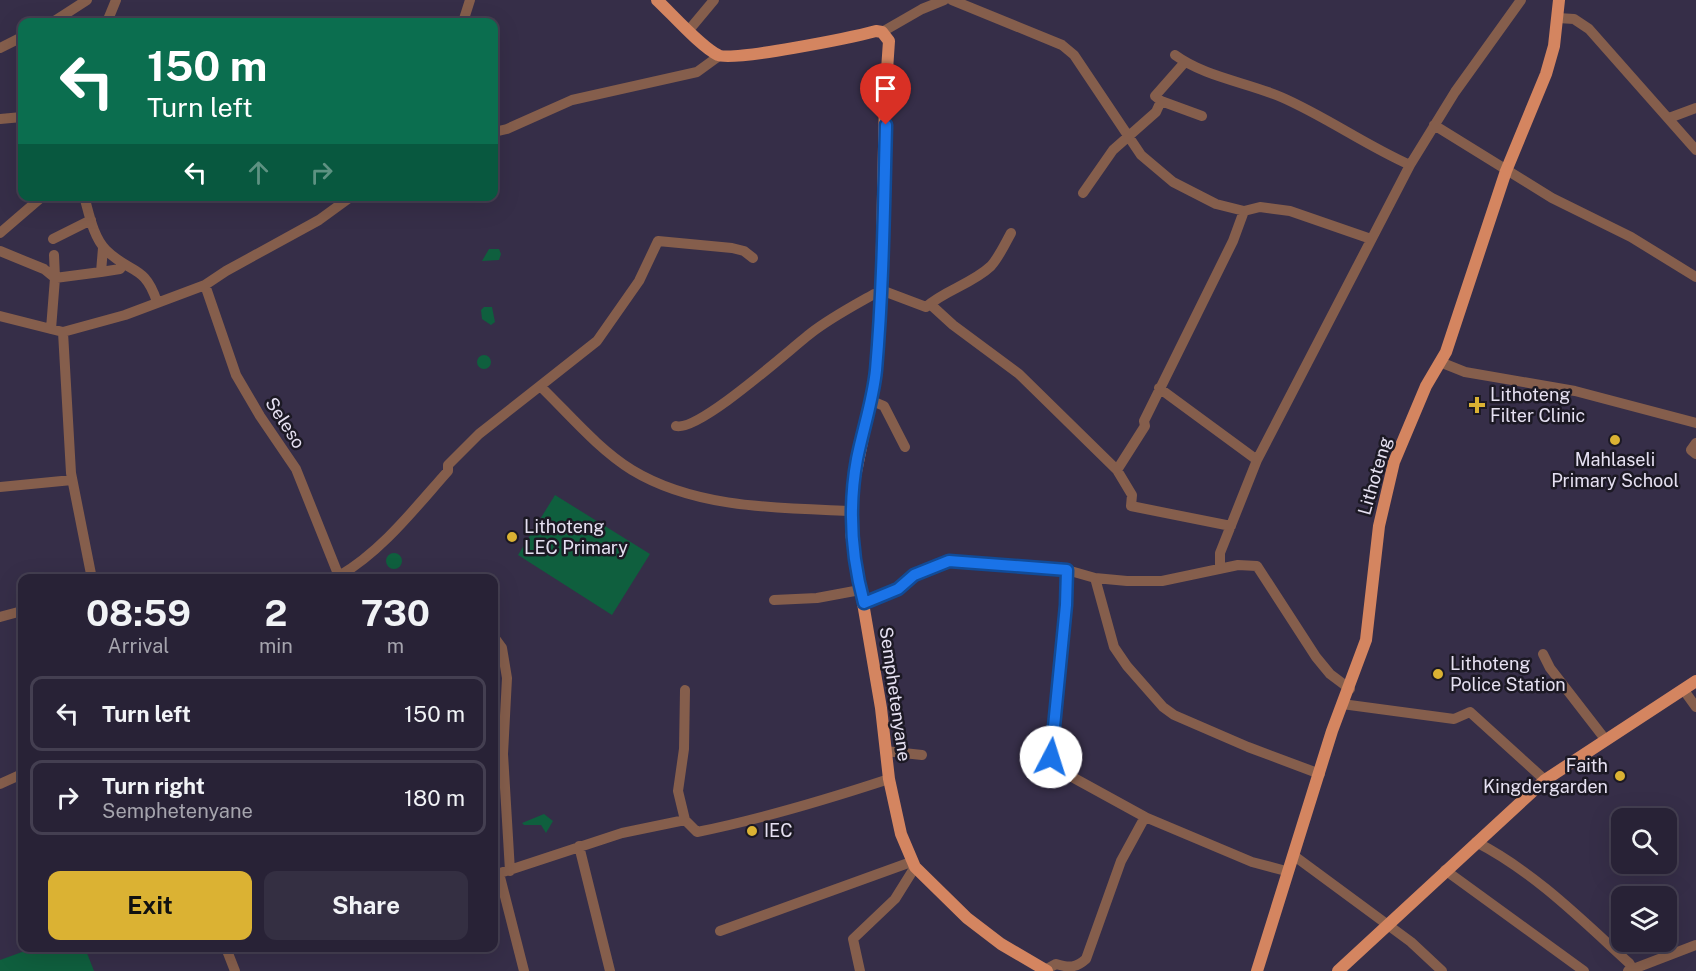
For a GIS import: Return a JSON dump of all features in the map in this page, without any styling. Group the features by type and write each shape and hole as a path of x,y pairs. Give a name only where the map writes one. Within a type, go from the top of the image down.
{"main road":[{"path":"657,0 719,56 740,57 762,51 835,42 876,31 882,32"},
{"name":"Lithoteng","path":"1257,971 1286,871 1366,640 1379,526 1394,462 1426,386 1453,334 1506,171 1546,74 1558,18 1558,0"},
{"name":"Semphetenyane","path":"882,32 889,41 889,49 885,99 881,292 872,401 858,457 852,511 855,567 864,603 881,708 889,779 901,834 913,864 967,918 1039,969"},
{"path":"1338,971 1444,870 1545,780 1696,681"}],"street":[{"path":"59,18 87,0"},
{"path":"109,18 116,0"},
{"path":"464,18 470,0"},
{"path":"689,30 714,0"},
{"path":"882,32 922,9 944,0"},
{"path":"952,0 1062,45 1074,56 1128,138 1155,170 1173,182 1216,204 1244,211 1260,207 1290,211 1371,239"},
{"path":"1220,568 1220,554 1257,460 1410,165 1434,125 1521,0"},
{"path":"1558,18 1574,19 1589,29 1696,150"},
{"path":"0,48 18,39"},
{"path":"1175,55 1185,62 1230,82 1278,96 1318,115 1373,149 1410,165"},
{"path":"498,131 572,100 697,72 719,56"},
{"path":"1185,62 1155,96 1161,101 1202,116"},
{"path":"1083,193 1113,150 1156,112 1161,101"},
{"path":"1669,118 1696,108"},
{"path":"0,119 18,117"},
{"path":"1434,125 1506,171 1611,230 1631,237 1696,277"},
{"path":"0,233 37,201"},
{"path":"85,201 103,248 123,265 140,271 147,278 157,302"},
{"path":"0,316 63,332 125,315 205,285 319,220 345,201"},
{"path":"1117,470 1145,426 1144,421 1159,388 1233,241 1244,211"},
{"path":"53,239 91,220"},
{"path":"676,426 686,426 699,419 768,369 812,332 874,294 881,292 926,308 985,271 993,263 1011,233"},
{"path":"345,574 380,545 448,471 448,465 479,434 597,340 639,281 658,241 732,248 744,251 753,258"},
{"path":"101,272 103,248"},
{"path":"0,252 44,269 55,278 120,269 123,265"},
{"path":"51,329 55,278 54,255"},
{"name":"Seleso","path":"205,285 236,375 261,418 296,469 337,574"},
{"path":"930,304 953,325 1019,374 1117,470 1132,495 1131,506 1231,526"},
{"path":"63,332 72,480 91,574"},
{"path":"1440,362 1465,372 1575,391 1696,423"},
{"path":"540,386 621,461 645,477 687,494 740,504 852,511"},
{"path":"1159,388 1257,460"},
{"path":"872,401 884,406 905,447"},
{"path":"1696,443 1691,450 1696,454"},
{"path":"0,487 72,480"},
{"path":"864,603 898,589 914,575 949,561 1067,570 1095,578 1127,581 1162,581 1220,568 1257,566 1293,625 1316,657 1330,674 1350,688"},
{"path":"1067,570 1066,605 1051,757 1063,772 1145,817 1252,862 1286,871"},
{"path":"1095,578 1114,647 1127,666 1163,707 1174,715 1320,774"},
{"path":"774,600 817,598 860,590"},
{"path":"0,616 18,612"},
{"path":"498,642 502,648 507,678 501,873 524,971"},
{"path":"1543,654 1550,668 1605,739"},
{"path":"1683,689 1696,707"},
{"path":"685,690 684,749 678,791 685,820 697,832 801,807 889,779"},
{"path":"1342,704 1454,719 1470,712 1545,780"},
{"path":"885,751 922,755"},
{"path":"0,784 18,776"},
{"path":"1039,969 1056,964 1066,967 1078,966 1086,959 1121,861 1145,817"},
{"path":"501,873 579,846 685,820"},
{"path":"1476,842 1496,852 1542,886 1574,913 1632,970 1696,945"},
{"path":"579,846 610,971"},
{"path":"1293,855 1411,942 1442,971"},
{"path":"720,931 913,864"},
{"path":"861,971 853,939 895,899 913,864"},
{"path":"1444,870 1584,971"},
{"path":"228,952 235,971"}],"green space":[{"path":"489,249 499,249 501,254 499,260 482,261"},
{"path":"484,307 492,307 495,322 491,325 482,319 481,310"},
{"path":"484,355 489,357 491,362 489,367 484,369 479,367 477,362 479,357"},
{"path":"555,495 650,554 612,615 518,555"},
{"path":"394,553 400,555 402,561 400,567 394,569 388,567 386,561 388,555"},
{"path":"544,814 553,821 546,833 541,825 522,823"},
{"path":"22,952 87,952 94,971 0,971 0,960"}],"place":[{"name":"Lithoteng Filter Clinic","path":"1477,405"},
{"name":"Mahlaseli Primary School","path":"1615,440"},
{"name":"Lithoteng LEC Primary","path":"512,537"},
{"name":"Lithoteng Police Station","path":"1438,674"},
{"name":"Faith Kingdergarden","path":"1620,776"},
{"name":"IEC","path":"752,831"}],"route":[{"path":"886,125 876,372 872,401 858,457 852,499 851,533 855,567 864,603 898,589 914,575 949,561 1067,570 1066,605 1051,757"}]}
